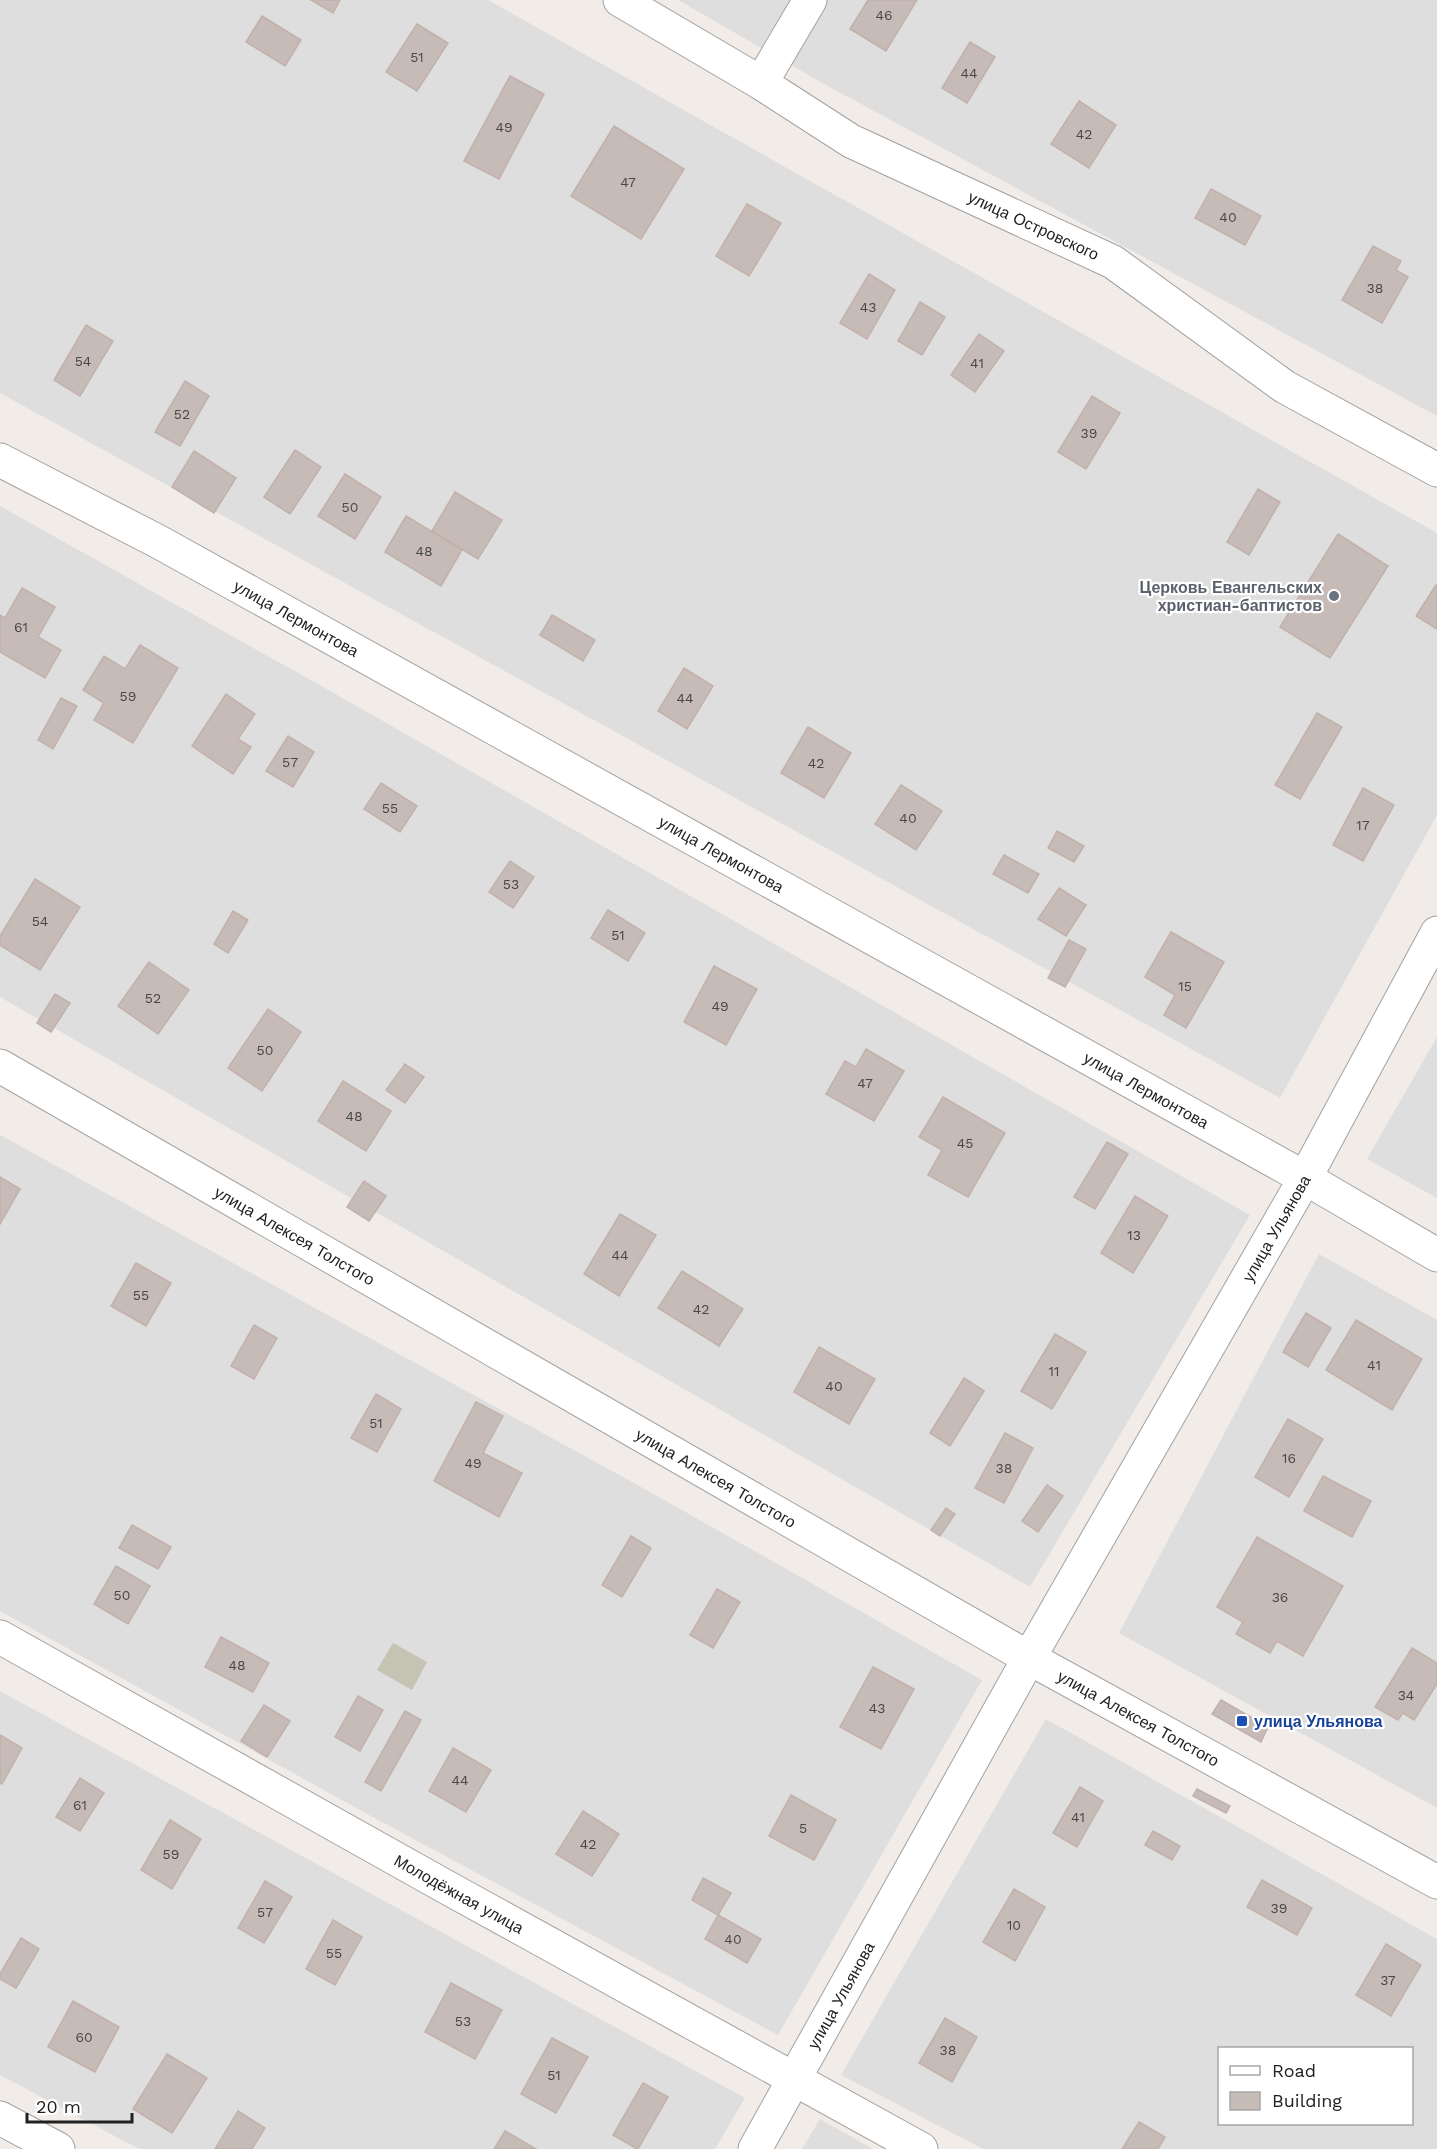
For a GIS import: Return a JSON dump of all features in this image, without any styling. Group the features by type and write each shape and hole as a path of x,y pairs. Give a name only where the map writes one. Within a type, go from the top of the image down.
{"street":[{"name":"улица Островского","path":"620,0 761,83 852,141 1113,262 1286,387 1437,470"},
{"path":"761,83 810,0"},
{"name":"улица Лермонтова","path":"0,460 159,542 1305,1178 1437,1255"},
{"name":"улица Ульянова","path":"755,2149 1029,1658 1305,1178 1437,933"},
{"name":"улица Алексея Толстого","path":"0,1066 1029,1658 1437,1882"},
{"name":"Молодёжная улица","path":"0,1637 921,2149"},
{"path":"0,2118 58,2149"}],"shaded area":[{"path":"0,0 488,0 1437,533 1437,815 1280,1098 0,393"},
{"path":"678,0 1437,0 1437,416 826,85"},
{"path":"0,506 332,692 1250,1215 1030,1587 0,997"},
{"path":"1437,1037 1437,1198 1367,1159"},
{"path":"0,1135 652,1493 982,1680 778,2035 369,1815 0,1611"},
{"path":"1319,1254 1437,1320 1437,1808 1119,1633"},
{"path":"393,1643 427,1662 412,1690 377,1670"},
{"path":"0,1691 745,2098 715,2149 139,2149 0,2075"},
{"path":"1046,1719 1437,1939 1437,2149 983,2149 841,2075"},
{"path":"820,2119 873,2149 802,2149"}],"building":[{"path":"311,0 340,0 333,13"},
{"path":"868,0 917,0 886,51 850,29"},
{"path":"262,16 301,40 285,66 246,42"},
{"path":"417,24 448,43 417,91 386,72"},
{"path":"970,42 995,57 967,103 942,88"},
{"path":"510,76 544,94 499,179 464,161"},
{"path":"1079,101 1116,125 1089,168 1051,144"},
{"path":"614,126 684,169 641,239 571,196"},
{"path":"1211,189 1261,216 1245,245 1195,218"},
{"path":"747,204 781,223 749,276 716,256"},
{"path":"1373,246 1401,261 1396,270 1408,277 1382,323 1342,300"},
{"path":"869,274 895,290 867,339 840,323"},
{"path":"920,302 945,317 922,355 898,341"},
{"path":"86,325 113,341 80,396 54,380"},
{"path":"979,334 1004,351 975,392 951,375"},
{"path":"185,381 209,396 180,446 155,432"},
{"path":"1092,396 1120,413 1086,469 1058,452"},
{"path":"295,450 321,467 290,514 264,497"},
{"path":"194,451 236,478 214,513 172,487"},
{"path":"345,474 381,497 355,539 318,516"},
{"path":"1258,489 1280,502 1249,555 1227,542"},
{"path":"455,492 502,520 478,559 432,531"},
{"path":"406,516 462,550 441,586 385,552"},
{"name":"Церковь Евангельских христиан-баптистов","path":"1338,534 1388,566 1330,658 1280,627"},
{"path":"1437,586 1437,629 1416,616"},
{"path":"22,588 55,607 38,637 61,650 45,678 0,652 0,615 5,618"},
{"path":"552,615 595,640 583,661 540,635"},
{"path":"140,645 178,668 133,743 94,720 104,703 83,690 104,656 125,669"},
{"path":"684,668 713,686 687,729 658,711"},
{"path":"226,694 255,714 238,739 251,747 233,774 192,746"},
{"path":"61,698 77,706 53,749 38,740"},
{"path":"1317,713 1342,727 1300,799 1275,785"},
{"path":"808,727 851,753 824,798 781,773"},
{"path":"288,736 314,752 293,787 266,771"},
{"path":"381,783 417,806 400,832 364,809"},
{"path":"901,785 942,811 916,850 875,824"},
{"path":"1363,788 1394,805 1363,861 1333,845"},
{"path":"1057,831 1084,846 1074,862 1048,848"},
{"path":"1004,855 1039,874 1028,893 993,874"},
{"path":"510,861 534,877 513,908 489,892"},
{"path":"35,879 80,907 40,970 0,945 0,936"},
{"path":"1059,888 1086,905 1066,936 1038,919"},
{"path":"608,910 645,933 628,961 591,938"},
{"path":"233,911 248,920 228,953 214,944"},
{"path":"1171,932 1224,962 1186,1028 1164,1015 1175,995 1145,977"},
{"path":"1069,940 1086,949 1065,987 1048,978"},
{"path":"149,962 189,990 158,1034 118,1006"},
{"path":"714,966 757,989 726,1045 684,1022"},
{"path":"55,994 70,1003 51,1032 37,1023"},
{"path":"268,1009 301,1032 262,1091 228,1068"},
{"path":"866,1049 904,1071 874,1121 826,1094 845,1061 856,1067"},
{"path":"405,1064 424,1077 405,1103 386,1090"},
{"path":"343,1081 391,1111 366,1151 318,1121"},
{"path":"943,1097 1005,1133 968,1197 928,1175 942,1150 919,1137"},
{"path":"1107,1142 1128,1154 1095,1209 1074,1197"},
{"path":"0,1177 20,1189 0,1224"},
{"path":"364,1181 386,1196 369,1221 347,1207"},
{"path":"1135,1196 1168,1216 1133,1273 1101,1253"},
{"path":"620,1214 656,1235 619,1296 584,1274"},
{"path":"136,1263 171,1283 146,1326 111,1306"},
{"path":"682,1271 743,1309 719,1346 658,1308"},
{"path":"1306,1313 1331,1328 1308,1367 1283,1352"},
{"path":"1356,1320 1422,1359 1392,1410 1326,1370"},
{"path":"254,1325 277,1338 254,1379 231,1366"},
{"path":"1055,1334 1086,1352 1052,1409 1021,1391"},
{"path":"819,1347 875,1379 849,1424 794,1392"},
{"path":"964,1378 984,1391 950,1446 930,1433"},
{"path":"376,1394 401,1409 377,1452 351,1438"},
{"path":"476,1402 503,1416 483,1453 522,1473 499,1517 434,1481"},
{"path":"1288,1419 1323,1439 1289,1497 1255,1477"},
{"path":"1005,1433 1033,1448 1004,1503 975,1488"},
{"path":"1323,1476 1371,1501 1352,1537 1304,1511"},
{"path":"1047,1485 1063,1496 1038,1532 1022,1521"},
{"path":"946,1508 955,1514 940,1536 931,1530"},
{"path":"132,1525 171,1547 158,1569 119,1548"},
{"path":"631,1536 651,1548 622,1597 602,1585"},
{"path":"1257,1537 1343,1586 1303,1656 1277,1641 1270,1653 1236,1634 1243,1622 1217,1607"},
{"path":"116,1566 150,1586 128,1624 94,1604"},
{"path":"717,1589 740,1602 713,1648 690,1635"},
{"path":"221,1637 269,1663 253,1692 205,1667"},
{"path":"1412,1648 1437,1663 1437,1684 1414,1720 1403,1713 1398,1720 1375,1707"},
{"path":"873,1667 914,1689 881,1749 840,1727"},
{"path":"358,1696 383,1710 360,1751 335,1737"},
{"path":"1221,1700 1268,1727 1261,1742 1212,1714"},
{"path":"264,1705 290,1721 267,1757 241,1741"},
{"path":"405,1711 421,1720 381,1791 365,1782"},
{"path":"0,1735 22,1748 2,1784 0,1783"},
{"path":"453,1748 491,1770 466,1812 429,1791"},
{"path":"80,1778 104,1793 80,1831 56,1817"},
{"path":"1080,1787 1103,1801 1077,1847 1053,1833"},
{"path":"1197,1789 1230,1806 1226,1813 1193,1796"},
{"path":"791,1795 836,1820 814,1860 769,1836"},
{"path":"583,1811 619,1834 592,1876 556,1854"},
{"path":"170,1820 201,1839 172,1889 141,1870"},
{"path":"1153,1831 1180,1846 1172,1860 1145,1845"},
{"path":"703,1878 731,1893 718,1915 692,1900"},
{"path":"1262,1880 1312,1908 1297,1935 1247,1907"},
{"path":"265,1881 292,1897 264,1943 238,1928"},
{"path":"1014,1889 1045,1907 1015,1961 983,1942"},
{"path":"718,1915 761,1939 747,1963 705,1939"},
{"path":"333,1920 362,1937 335,1985 306,1969"},
{"path":"21,1938 39,1949 16,1988 0,1979 0,1974"},
{"path":"1386,1944 1421,1965 1391,2016 1356,1995"},
{"path":"451,1983 502,2010 475,2059 425,2032"},
{"path":"73,2001 119,2027 95,2072 48,2047"},
{"path":"945,2018 977,2037 952,2082 919,2063"},
{"path":"552,2038 588,2057 556,2113 521,2094"},
{"path":"167,2054 207,2078 172,2133 133,2109"},
{"path":"643,2083 668,2097 637,2149 613,2135"},
{"path":"238,2111 265,2128 252,2149 215,2149"},
{"path":"1139,2122 1165,2137 1158,2149 1122,2149"},
{"path":"505,2131 536,2149 494,2149"}],"place":[{"name":"Церковь Евангельских христиан-баптистов","path":"1334,596"},
{"name":"улица Ульянова","path":"1242,1721"}]}
